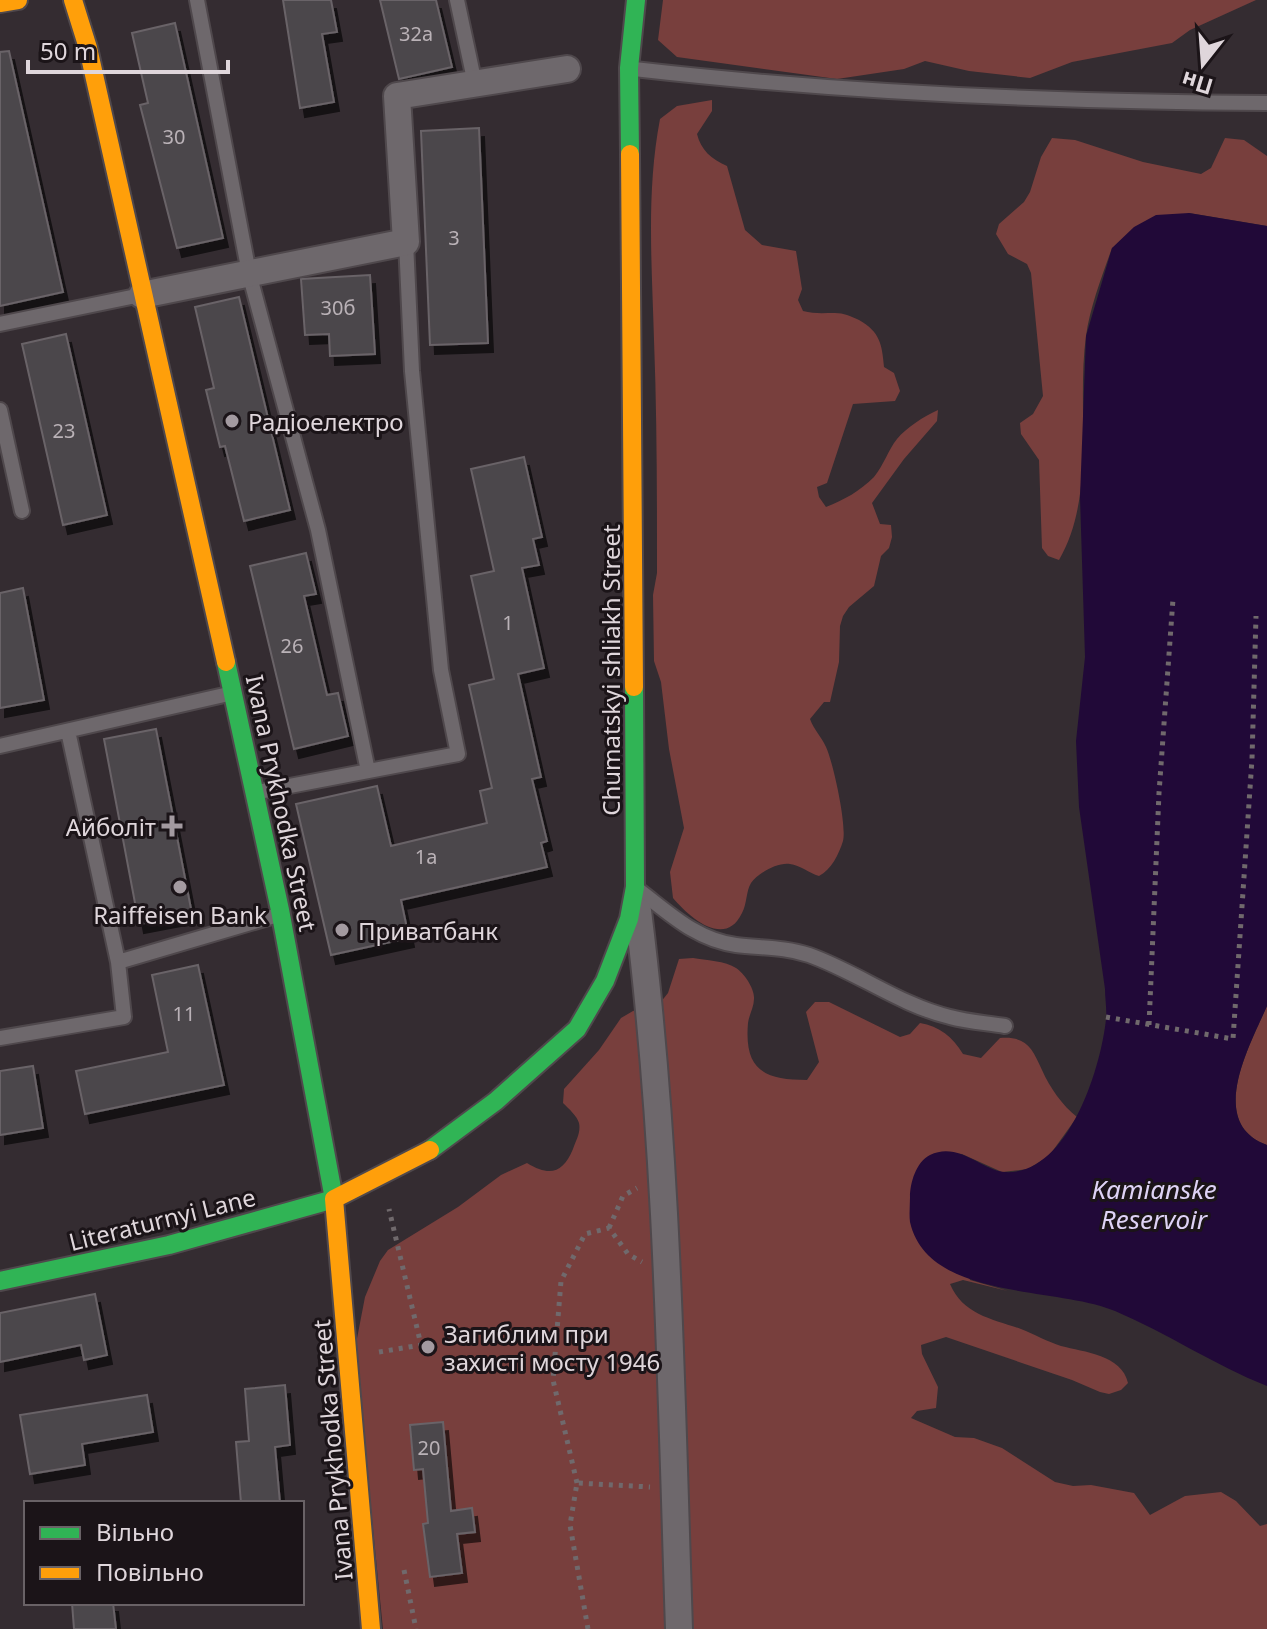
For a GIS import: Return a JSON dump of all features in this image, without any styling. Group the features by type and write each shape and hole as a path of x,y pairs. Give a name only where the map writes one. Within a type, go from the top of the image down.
{"main road":[{"path":"0,3 18,0"},
{"name":"Ivana Prykhodka Street","path":"73,0 88,48 233,693 312,1064 334,1199 371,1629"},
{"name":"Chumatskyi shliakh Street","path":"334,1199 425,1153 496,1101 577,1029 605,981 629,919 635,887 629,68 636,0"},
{"name":"Literaturnyi Lane","path":"0,1281 169,1245 334,1199"}],"street":[{"path":"142,295 406,242 397,96 567,69"},
{"path":"635,887 651,1016 667,1263 679,1629"}],"lane":[{"path":"197,0 249,273 318,530 368,771"},
{"path":"457,0 475,84"},
{"path":"629,68 758,83 889,93 1106,102 1267,103"},
{"path":"255,793 458,754 441,670 412,371 406,242"},
{"path":"0,324 142,295"},
{"path":"0,410 22,511"},
{"path":"0,746 233,693"},
{"path":"0,1038 124,1017 118,962 68,731"},
{"path":"635,887 693,932 713,940 792,950 832,964 901,999 949,1017 1005,1026"},
{"path":"118,962 282,913"}],"path":[{"path":"1149,1025 1159,793 1173,599"},
{"path":"1106,1017 1233,1039 1252,759 1256,616"},
{"path":"381,1173 421,1345"},
{"path":"609,1228 623,1196 646,1182 662,1179"},
{"path":"609,1228 628,1254 646,1264 667,1263"},
{"path":"588,1629 570,1525 577,1483 553,1380 561,1281 585,1234 609,1228"},
{"path":"577,1483 674,1488"}],"shaded area":[{"path":"663,0 1256,0 1190,30 1172,43 1072,62 1030,78 969,71 925,61 904,69 837,79 677,57 658,40"},
{"path":"712,100 712,111 697,134 708,153 727,166 745,230 762,245 796,251 802,289 798,300 803,311 844,314 859,320 876,334 884,367 894,373 900,391 895,401 853,404 827,483 817,487 826,507 852,495 869,482 901,435 938,410 937,421 872,503 880,524 891,525 889,548 881,556 874,586 843,616 839,662 830,702 824,702 810,719 826,747 836,779 844,833 839,851 831,866 819,876 790,864 774,866 763,872 751,883 744,909 735,923 726,929 697,921 673,898 670,872 684,828 669,749 661,682 654,661 657,486 651,229 653,174 660,119 677,106"},
{"path":"1052,138 1075,140 1143,162 1201,174 1211,168 1225,138 1244,140 1267,156 1267,226 1189,213 1112,248 1086,336 1082,479 1071,534 1059,560 1048,556 1042,548 1039,460 1021,434 1020,423 1033,414 1043,396 1031,273 1027,264 1008,254 996,234 999,224 1024,202 1030,192 1041,157"},
{"path":"693,958 727,964 745,977 754,995 748,1023 749,1052 760,1069 779,1078 807,1080 819,1062 806,1012 815,1002 829,1002 900,1037 910,1034 920,1023 927,1024 945,1033 963,1054 981,1058 1000,1038 1017,1039 1027,1045 1053,1090 1077,1117 1049,1156 1028,1169 1002,1172 962,1154 942,1152 970,1280 1008,1291 963,1280 950,1284 971,1309 1056,1344 1101,1356 1118,1366 1128,1383 1121,1390 1109,1394 1100,1392 946,1337 921,1345 922,1354 938,1387 936,1408 917,1411 911,1418 955,1437 974,1438 1002,1448 1055,1482 1134,1493 1150,1515 1185,1496 1221,1492 1236,1501 1260,1526 1267,1524 1267,1629 383,1629 355,1349 365,1297 380,1261 388,1250 458,1207 501,1175 527,1163 542,1170 560,1168 573,1149 579,1127 576,1118 563,1103 564,1089 599,1050 621,1018 660,1003 668,993 679,959"},
{"path":"1267,1006 1267,1145 1249,1134 1239,1119 1236,1102 1243,1061"}],"water":[{"name":"Kamianske Reservoir","path":"1189,213 1267,226 1267,1006 1243,1061 1236,1102 1239,1119 1249,1134 1267,1145 1267,1386 1115,1311 967,1278 941,1266 922,1247 910,1222 910,1191 925,1158 950,1151 1004,1172 1026,1169 1046,1157 1063,1139 1077,1116 1097,1065 1106,1019 1105,989 1079,807 1076,741 1085,657 1080,497 1086,336 1112,248 1134,227 1156,215"}],"building":[{"path":"283,0 331,0 337,32 322,34 334,102 300,108"},
{"path":"380,0 436,0 452,67 399,79"},
{"path":"175,23 223,238 177,248 140,105 148,103 132,33"},
{"path":"9,51 63,292 0,306 0,52"},
{"path":"479,128 488,343 430,345 421,131"},
{"path":"370,275 375,354 330,356 329,334 305,335 301,279"},
{"path":"239,297 290,510 244,521 225,446 220,447 206,390 214,388 195,307"},
{"path":"66,334 107,515 63,525 22,344"},
{"path":"524,457 542,537 533,539 539,565 522,568 544,668 518,674 541,777 532,779 547,841 541,843 547,867 401,900 409,938 331,955 296,804 377,786 391,846 487,823 480,791 492,788 469,685 494,679 471,576 494,571 471,469"},
{"path":"306,553 316,594 304,596 327,695 338,693 348,736 294,749 250,566"},
{"path":"23,588 44,700 0,708 0,593"},
{"path":"156,729 192,914 139,924 104,739"},
{"path":"198,965 224,1085 85,1114 76,1071 168,1052 152,975"},
{"path":"33,1066 43,1128 0,1135 0,1071"},
{"path":"95,1294 107,1355 84,1360 81,1345 0,1362 0,1313"},
{"path":"285,1385 290,1445 275,1447 280,1501 241,1501 236,1442 249,1441 245,1389"},
{"path":"147,1395 153,1432 82,1444 85,1465 30,1474 20,1415"},
{"path":"443,1422 451,1511 472,1508 475,1532 457,1534 462,1573 430,1577 423,1524 428,1523 423,1469 414,1470 410,1425"},
{"path":"72,1605 113,1605 116,1629 74,1629"}],"traffic: fast":[{"path":"630,154 629,68 636,0"},
{"path":"226,662 280,910 334,1199"},
{"path":"430,1150 496,1101 577,1029 605,981 629,919 635,887 634,687"},
{"path":"0,1281 169,1245 334,1199"}],"traffic: slow":[{"path":"0,3 18,0"},
{"path":"73,0 88,48 226,662"},
{"path":"630,154 634,687"},
{"path":"371,1629 334,1199 430,1150"}],"place":[{"name":"Радіоелектро","path":"232,421"},
{"name":"Айболіт","path":"172,826"},
{"name":"Raiffeisen Bank","path":"180,887"},
{"name":"Приватбанк","path":"342,930"},
{"name":"Загиблим при захисті мосту 1946","path":"428,1347"}]}
